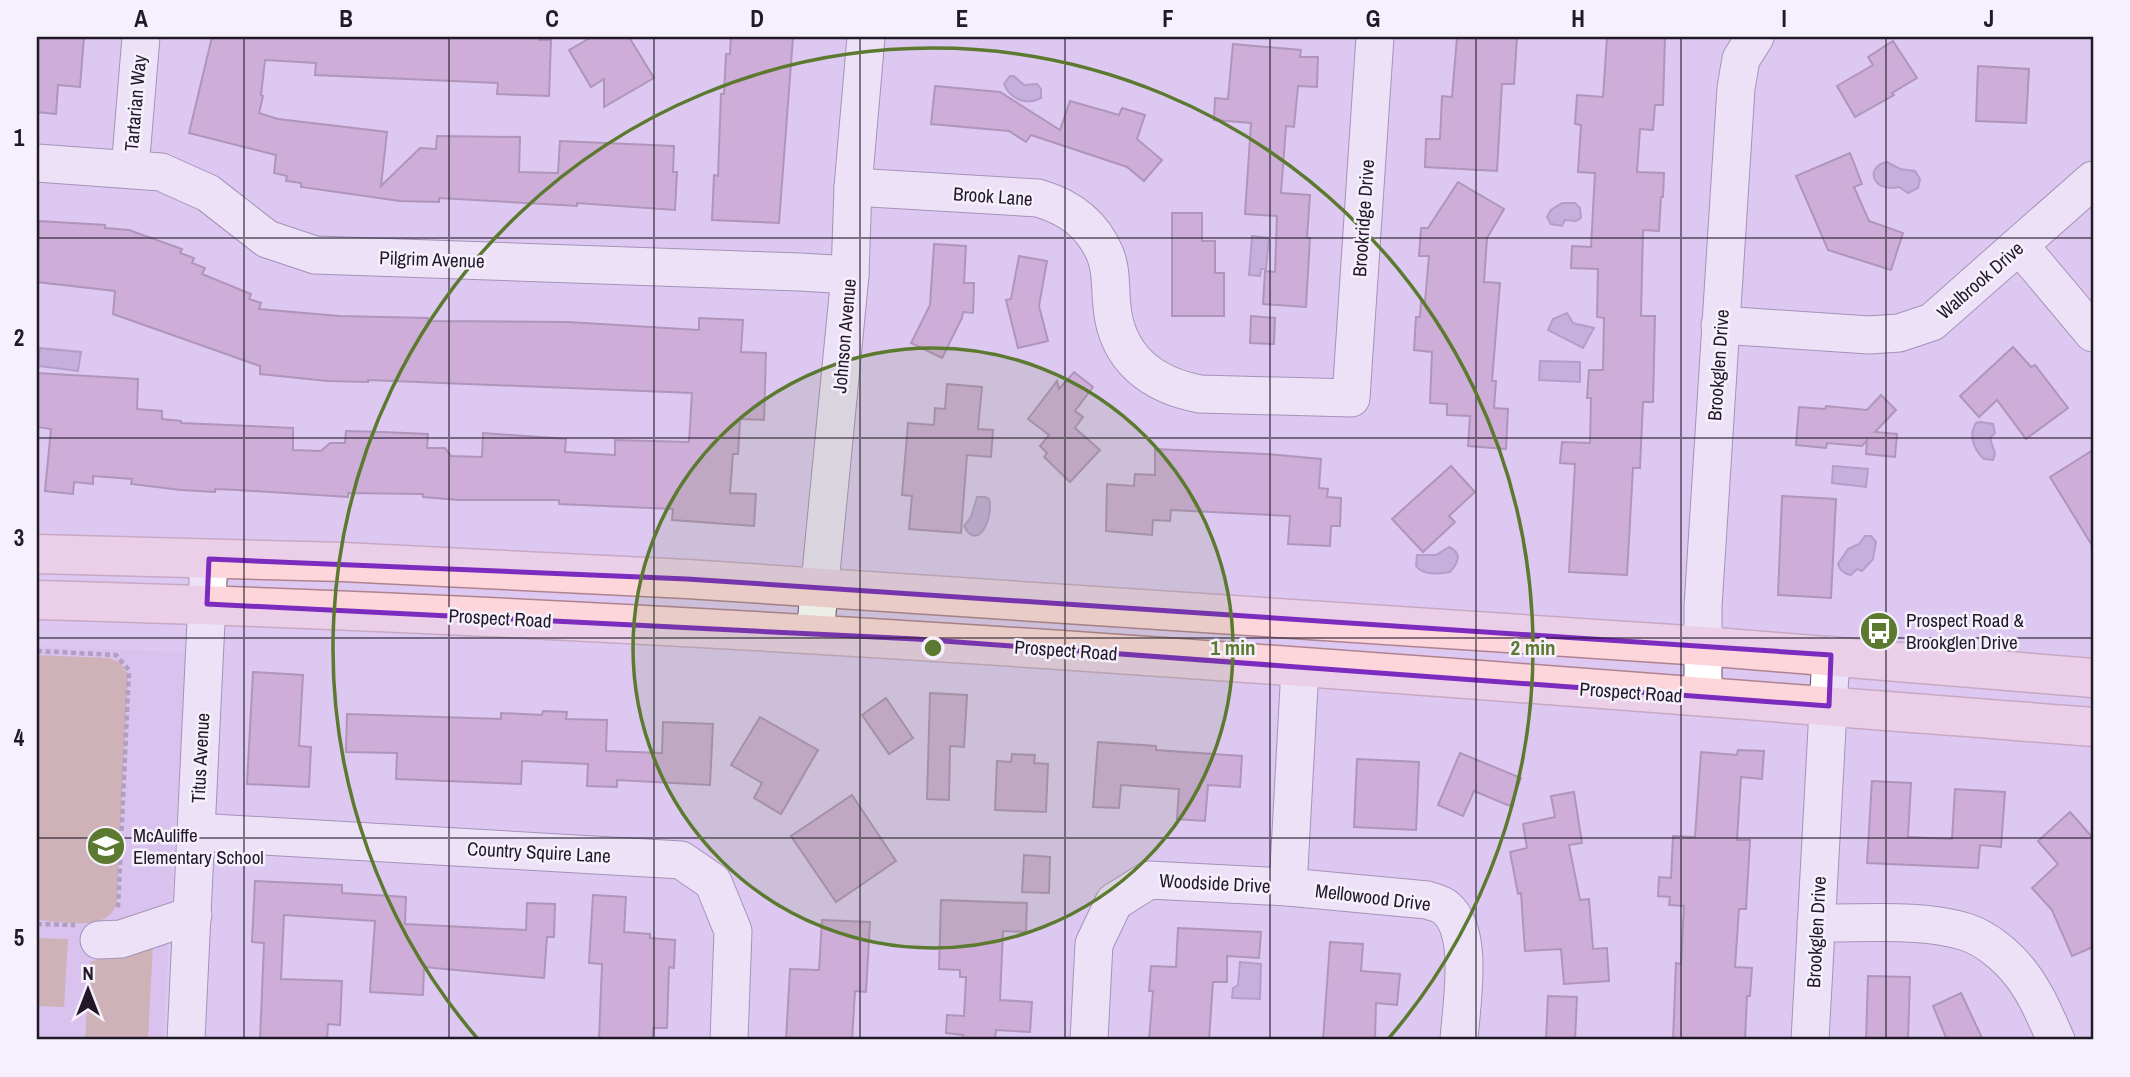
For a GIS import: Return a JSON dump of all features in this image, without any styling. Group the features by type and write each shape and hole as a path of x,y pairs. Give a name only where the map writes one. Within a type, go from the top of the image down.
{"main road":[{"path":"37,554 467,568 687,579 1831,655 2093,678"},
{"name":"Prospect Road","path":"37,600 207,604 815,634 2093,727"}],"street":[{"name":"Tartarian Way","path":"130,169 141,37"},
{"name":"Johnson Avenue","path":"815,634 850,275 853,187 866,37"},
{"name":"Brookridge Drive","path":"1351,398 1376,37"},
{"name":"Brookglen Drive","path":"1703,697 1703,646 1720,325 1736,88 1741,59 1755,37"},
{"name":"Pilgrim Avenue","path":"37,163 161,172 208,193 267,239 315,255 850,275"},
{"name":"Walbrook Drive","path":"1720,325 1869,335 1899,333 1932,322 2093,180"},
{"name":"Brook Lane","path":"853,187 1038,198 1060,205 1078,216 1095,235 1106,256 1114,317 1123,345 1139,366 1159,382 1200,394 1351,398"},
{"path":"2020,246 2093,333"},
{"name":"Titus Avenue","path":"186,1040 209,559"},
{"name":"Brookglen Drive","path":"1810,1040 1831,655"},
{"name":"Woodside Drive","path":"1089,1040 1094,944 1114,902 1149,880 1288,887 1300,668"},
{"name":"Country Squire Lane","path":"196,832 681,860 713,882 733,931 729,1040"},
{"name":"Mellowood Drive","path":"1288,887 1426,900 1445,906 1458,922 1463,944 1459,1040"},
{"path":"98,927 121,939 193,915"},
{"path":"1816,923 1929,925 1968,932 1997,948 2022,974 2056,1040"}],"path":[{"path":"37,652 116,655 130,670 120,899 98,927 37,924"}],"highlighted area":[{"path":"209,559 687,579 1831,655 1829,706 916,639 207,604"}],"shaded area":[{"path":"1010,76 1014,76 1024,85 1037,84 1041,89 1041,98 1024,101 1014,97 1004,84"},
{"path":"1887,162 1900,169 1915,171 1920,179 1918,188 1908,193 1899,187 1890,188 1877,183 1874,178 1876,168"},
{"path":"1562,203 1575,203 1580,208 1581,218 1576,221 1565,220 1562,226 1551,224 1547,217 1551,210"},
{"path":"1252,236 1269,238 1266,269 1261,269 1260,276 1249,275"},
{"path":"1567,313 1573,323 1594,328 1583,348 1548,330 1553,319"},
{"path":"40,348 81,352 78,371 38,366"},
{"path":"1540,361 1580,362 1580,382 1539,380"},
{"path":"1976,423 1993,424 1995,433 1990,438 1995,454 1993,460 1984,459 1973,442 1972,432"},
{"path":"1833,466 1868,469 1866,487 1832,483"},
{"path":"977,497 989,499 990,506 984,529 975,536 964,526 971,517"},
{"path":"1865,536 1871,536 1876,542 1873,559 1862,571 1857,569 1851,575 1844,573 1838,564 1848,549 1859,544"},
{"path":"1449,547 1458,555 1450,572 1427,573 1416,566 1417,555 1436,555"},
{"name":"McAuliffe Elementary School","path":"37,647 186,652 163,1040 37,1040"},
{"path":"37,655 109,658 121,663 128,675 117,900 113,911 96,922 37,920"},
{"path":"37,938 68,939 64,1007 37,1006"},
{"path":"153,943 148,1040 85,1040 90,962"},
{"path":"1240,962 1261,964 1260,999 1232,998 1233,988 1238,985"}],"building":[{"path":"37,37 84,37 80,87 58,85 56,114 37,112"},
{"path":"212,37 539,37 539,40 551,40 549,96 497,94 498,83 315,75 316,63 265,60 259,113 278,119 387,132 381,186 420,148 436,149 437,136 520,137 519,172 558,173 560,141 674,146 673,172 677,172 675,210 439,198 439,202 400,201 301,187 301,183 286,181 287,176 274,173 276,155 189,133"},
{"path":"592,37 629,37 654,78 604,107 604,79 591,87 569,50"},
{"path":"731,37 793,37 779,223 712,220 714,175 718,176 721,94 724,94 726,54 730,54"},
{"path":"1457,37 1517,37 1514,84 1502,84 1497,171 1425,167 1426,139 1440,139 1442,96 1452,97"},
{"path":"1607,37 1665,37 1663,105 1655,105 1653,130 1640,129 1637,172 1664,173 1659,231 1643,230 1641,316 1655,316 1653,402 1643,402 1640,468 1633,468 1627,575 1569,572 1575,464 1560,463 1562,442 1590,443 1591,398 1587,398 1589,370 1603,370 1604,318 1597,317 1598,269 1571,268 1572,246 1591,247 1595,173 1578,172 1581,125 1575,124 1577,95 1603,97"},
{"path":"1893,41 1917,78 1892,93 1894,95 1855,117 1837,86 1873,65 1868,57"},
{"path":"1233,44 1301,50 1300,57 1318,57 1317,87 1298,86 1294,127 1286,126 1281,193 1310,195 1306,307 1263,304 1265,271 1275,272 1277,216 1245,214 1251,123 1214,120 1215,98 1228,99"},
{"path":"1978,66 2029,69 2026,123 1976,121"},
{"path":"935,86 1000,92 1060,130 1070,101 1119,115 1122,108 1145,115 1137,139 1162,160 1144,181 1127,167 1031,135 1026,142 1009,131 931,124"},
{"path":"1850,153 1862,184 1854,187 1869,221 1903,233 1891,270 1828,250 1796,176"},
{"path":"1458,182 1504,209 1487,238 1484,282 1500,283 1492,381 1496,381 1494,408 1508,409 1506,449 1468,446 1470,416 1447,415 1447,404 1430,403 1432,352 1414,350 1416,317 1420,317 1421,301 1425,301 1429,256 1419,256 1421,228 1428,228"},
{"path":"1172,213 1202,213 1202,241 1215,241 1215,273 1224,273 1224,316 1172,316"},
{"path":"39,221 105,225 105,228 129,230 182,249 180,253 194,258 192,263 205,268 202,274 251,294 249,299 261,303 259,309 339,316 428,318 428,321 568,322 699,330 699,318 743,320 741,352 766,353 764,420 740,419 738,454 733,454 730,493 756,494 754,526 672,520 673,509 559,504 559,500 459,500 423,497 423,494 348,493 348,497 215,489 215,492 131,484 132,479 93,476 93,484 74,482 73,494 45,491 51,429 37,427 37,373 138,379 137,409 162,411 162,419 181,423 293,428 293,450 321,451 330,443 345,443 346,431 383,432 428,434 427,448 445,448 451,456 482,457 483,433 566,439 565,452 615,455 615,440 689,442 692,393 368,380 328,381 260,374 260,366 113,314 115,291 37,282"},
{"path":"934,244 966,246 964,283 974,283 973,313 963,312 942,358 911,343 930,305"},
{"path":"1019,256 1047,261 1039,306 1048,341 1018,348 1006,300 1011,299"},
{"path":"1251,316 1275,318 1274,344 1250,343"},
{"path":"2013,347 2031,367 2035,365 2068,408 2026,439 1997,400 1979,417 1960,396"},
{"path":"1074,372 1093,387 1075,411 1083,417 1075,428 1100,450 1070,482 1044,457 1047,453 1040,446 1049,435 1028,419 1057,381 1059,389"},
{"path":"947,384 982,387 978,429 993,430 991,457 967,455 961,533 909,529 912,496 902,495 908,423 934,425 935,408 945,409"},
{"path":"1881,395 1896,410 1875,432 1897,434 1895,457 1866,454 1867,440 1862,446 1827,443 1826,448 1796,445 1799,407 1825,409 1826,406 1867,410"},
{"path":"1155,449 1321,459 1319,488 1328,489 1327,497 1341,498 1340,526 1331,526 1330,546 1288,544 1290,516 1171,510 1170,521 1153,520 1152,535 1106,531 1107,484 1134,486 1135,474 1155,475"},
{"path":"2093,450 2093,547 2050,477"},
{"path":"1451,466 1475,492 1449,516 1455,522 1423,552 1392,519"},
{"path":"1782,496 1836,499 1831,598 1778,595"},
{"path":"253,672 303,675 299,746 311,747 309,787 247,784"},
{"path":"930,693 967,695 964,747 950,746 949,800 927,799"},
{"path":"886,698 913,738 889,754 862,715"},
{"path":"543,711 567,712 566,719 607,720 606,751 662,753 663,722 713,724 710,785 617,780 617,787 587,786 588,764 522,761 521,784 396,779 397,753 346,752 347,714 501,719 501,713 542,715"},
{"path":"760,717 818,750 781,814 754,798 762,783 731,765"},
{"path":"1098,742 1156,746 1156,750 1242,756 1240,787 1208,785 1205,821 1177,819 1179,789 1121,785 1119,808 1093,807"},
{"path":"1738,750 1764,751 1762,779 1741,777 1737,840 1750,840 1746,909 1739,909 1735,967 1752,968 1750,996 1747,996 1745,1040 1673,1040 1676,963 1681,964 1684,906 1669,905 1670,897 1658,896 1659,877 1671,878 1673,836 1695,837 1701,752 1737,755"},
{"path":"1460,753 1521,778 1510,806 1474,791 1463,816 1438,805"},
{"path":"1012,754 1035,755 1034,763 1048,764 1046,812 995,810 997,761 1011,762"},
{"path":"1357,759 1419,762 1416,830 1354,827"},
{"path":"1872,781 1911,783 1908,837 1952,839 1955,789 2005,792 2001,847 1980,845 1978,868 1867,863"},
{"path":"1574,792 1582,843 1569,845 1580,900 1589,899 1593,949 1607,948 1609,981 1564,984 1561,949 1525,951 1521,893 1518,894 1510,852 1527,848 1523,824 1555,817 1551,796"},
{"path":"852,795 896,861 836,902 791,836"},
{"path":"2070,812 2093,838 2093,947 2072,956 2052,910 2032,888 2058,864 2038,841"},
{"path":"1024,855 1050,857 1049,893 1022,892"},
{"path":"255,881 342,885 342,893 406,897 405,924 526,930 527,903 555,904 554,937 547,937 544,978 424,967 423,995 370,992 375,921 284,915 281,979 342,981 340,1025 328,1024 327,1040 260,1040 264,943 252,942"},
{"path":"593,895 626,897 624,932 675,940 674,968 669,967 667,1028 653,1028 652,1040 599,1040 602,964 589,963"},
{"path":"941,900 1027,903 1026,932 1003,931 1000,1000 1032,1002 1030,1032 996,1030 995,1040 963,1040 963,1035 946,1033 947,1015 964,1016 966,977 960,977 960,970 939,969"},
{"path":"822,920 870,922 866,992 855,991 852,1040 786,1040 790,969 819,970"},
{"path":"1178,928 1261,932 1259,958 1227,956 1227,982 1213,982 1209,1040 1149,1040 1153,991 1149,991 1151,966 1176,967"},
{"path":"1330,942 1363,944 1361,971 1400,974 1397,1005 1376,1003 1375,1040 1323,1040"},
{"path":"1868,976 1910,977 1908,1040 1866,1040"},
{"path":"1961,993 1983,1040 1947,1040 1933,1006"},
{"path":"1548,996 1577,997 1575,1040 1546,1040"}],"place":[{"name":"Prospect Road & Brookglen Drive","path":"1879,631"},
{"name":"McAuliffe Elementary School","path":"106,846"}]}
